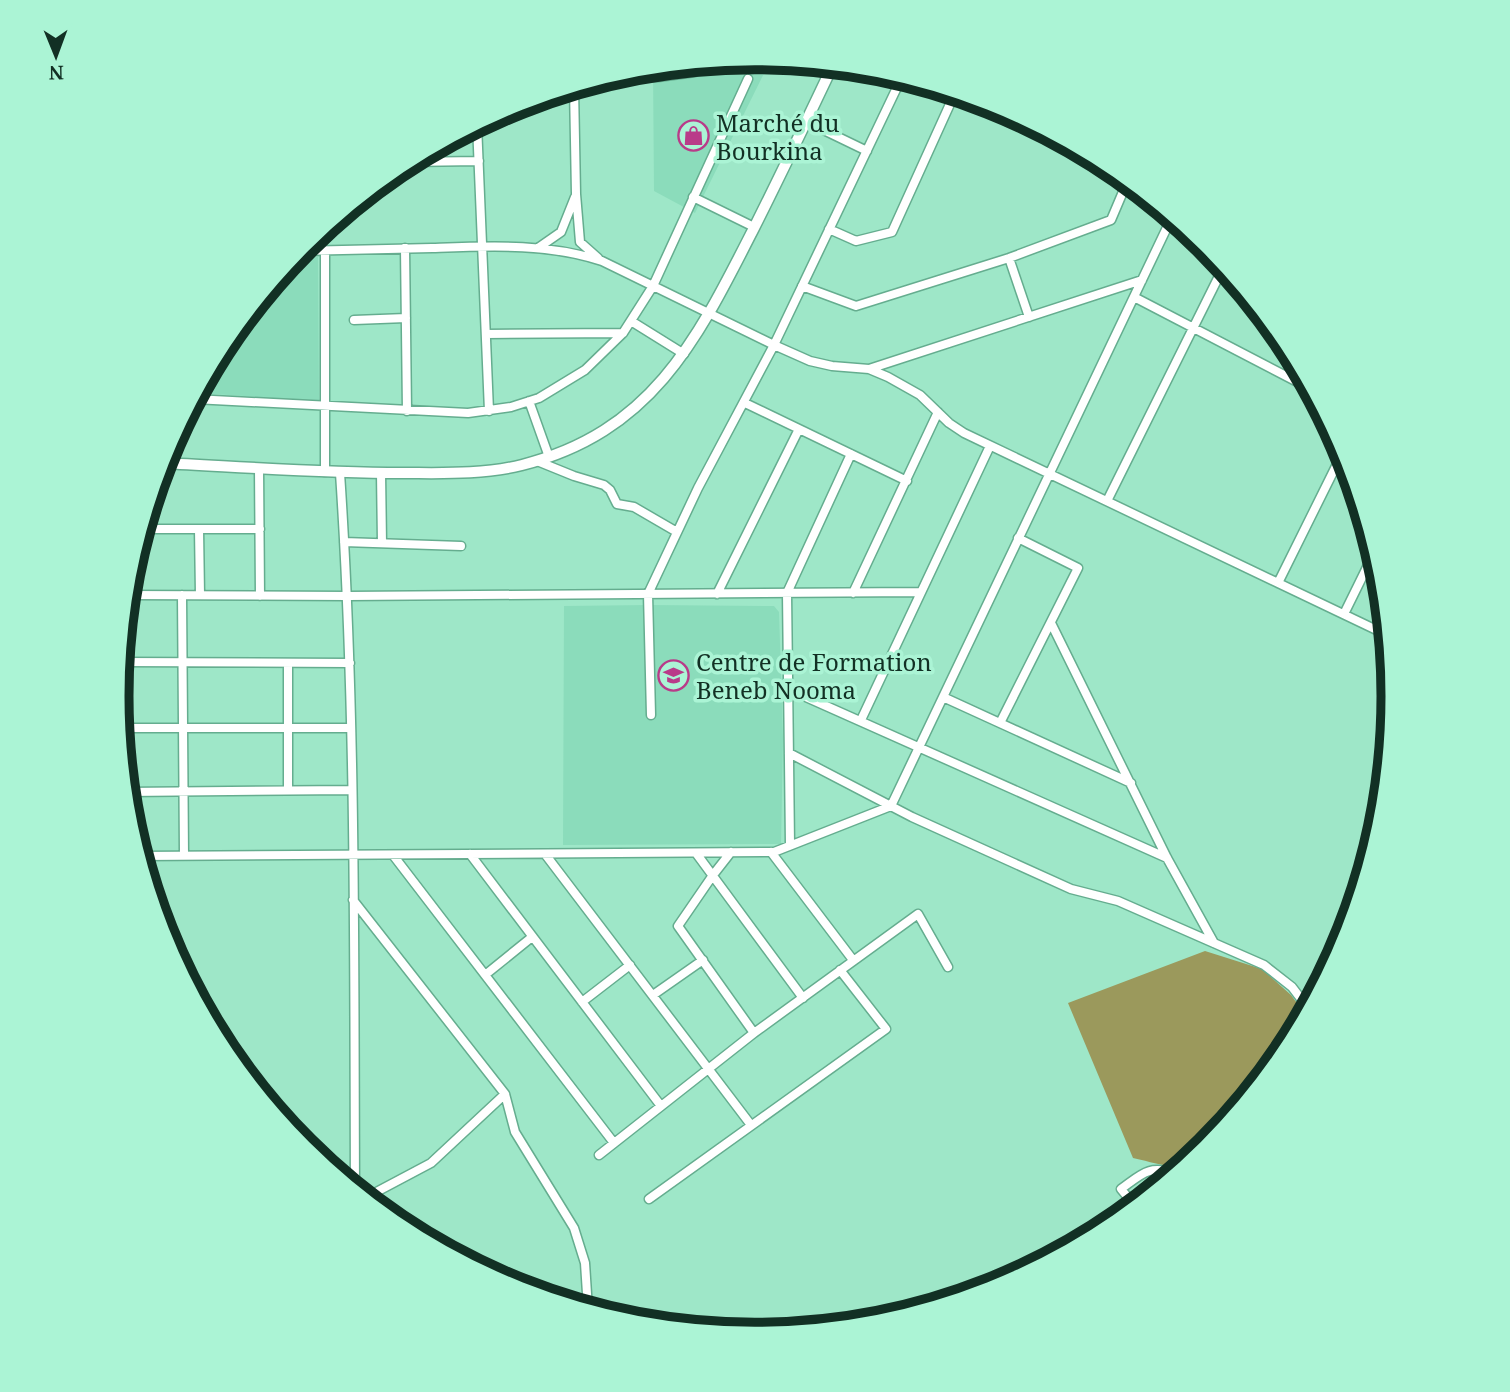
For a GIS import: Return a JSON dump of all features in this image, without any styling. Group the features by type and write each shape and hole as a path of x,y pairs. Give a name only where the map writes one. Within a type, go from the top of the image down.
{"street":[{"path":"174,464 340,473 463,473 537,461 584,442 613,425 657,387 684,354 710,314 829,74"},
{"path":"204,400 448,414 489,411 529,401 566,383 585,370 623,333 653,286 748,79"},
{"path":"651,715 648,594 698,488 774,345 897,87"},
{"path":"574,97 580,242 603,261"},
{"path":"829,229 856,242 892,232 950,101"},
{"path":"807,122 867,151"},
{"path":"478,135 489,411"},
{"path":"430,162 479,161"},
{"path":"802,286 856,306 1009,258 1111,220 1124,190"},
{"path":"538,248 561,232 576,194"},
{"path":"694,197 754,227"},
{"path":"150,856 771,852 891,806 1168,225"},
{"path":"314,251 482,246 576,252 603,261 810,361 869,369 920,395 964,433 1378,630"},
{"path":"405,248 407,411"},
{"path":"325,251 325,472"},
{"path":"1009,258 1029,317"},
{"path":"1107,501 1219,276"},
{"path":"869,369 1142,280"},
{"path":"1134,297 1296,381"},
{"path":"354,320 406,318"},
{"path":"631,321 684,354"},
{"path":"486,334 623,333"},
{"path":"529,401 549,457"},
{"path":"745,403 907,481"},
{"path":"853,593 938,412"},
{"path":"717,594 799,429"},
{"path":"861,720 990,446"},
{"path":"790,845 787,593 851,454"},
{"path":"537,461 604,485 610,490 617,504 634,507 677,532"},
{"path":"1278,583 1337,465"},
{"path":"259,468 260,596"},
{"path":"340,473 350,663 355,1177"},
{"path":"381,473 382,543"},
{"path":"152,529 260,528"},
{"path":"199,529 200,595"},
{"path":"1000,723 1078,568 1018,538"},
{"path":"345,542 461,546"},
{"path":"1344,614 1367,567"},
{"path":"137,595 921,592"},
{"path":"182,595 184,855"},
{"path":"1051,623 1167,858 1214,943"},
{"path":"130,663 350,663"},
{"path":"288,663 288,790"},
{"path":"788,689 1167,858"},
{"path":"943,697 1130,783"},
{"path":"130,728 351,728"},
{"path":"789,753 891,806 1071,889 1118,901 1264,965 1292,987 1302,1000"},
{"path":"136,792 352,790"},
{"path":"731,852 678,926 754,1034"},
{"path":"771,852 853,960"},
{"path":"696,853 803,998"},
{"path":"470,854 661,1106"},
{"path":"545,854 751,1125"},
{"path":"393,855 614,1143"},
{"path":"353,900 505,1094 516,1132 573,1228 585,1263 589,1300"},
{"path":"599,1155 754,1034 918,914 948,967"},
{"path":"485,975 532,937"},
{"path":"653,995 703,960"},
{"path":"582,1002 630,965"},
{"path":"649,1199 886,1029 840,970"},
{"path":"374,1193 431,1163 505,1094"},
{"path":"1129,1198 1121,1189 1141,1173 1156,1168 1164,1170"}],"shaded area":[{"name":"Marché du Bourkina","path":"765,70 695,213 654,191 653,78 714,71"},
{"path":"308,257 318,257 319,401 207,394 258,315"},
{"name":"Centre de Formation Beneb Nooma","path":"564,606 774,606 779,612 783,738 781,844 563,845"},
{"path":"1205,951 1262,969 1299,1006 1252,1077 1226,1109 1169,1166 1133,1158 1068,1003"}],"place":[{"name":"Marché du Bourkina","path":"693,136"},
{"name":"Centre de Formation Beneb Nooma","path":"673,675"}]}
